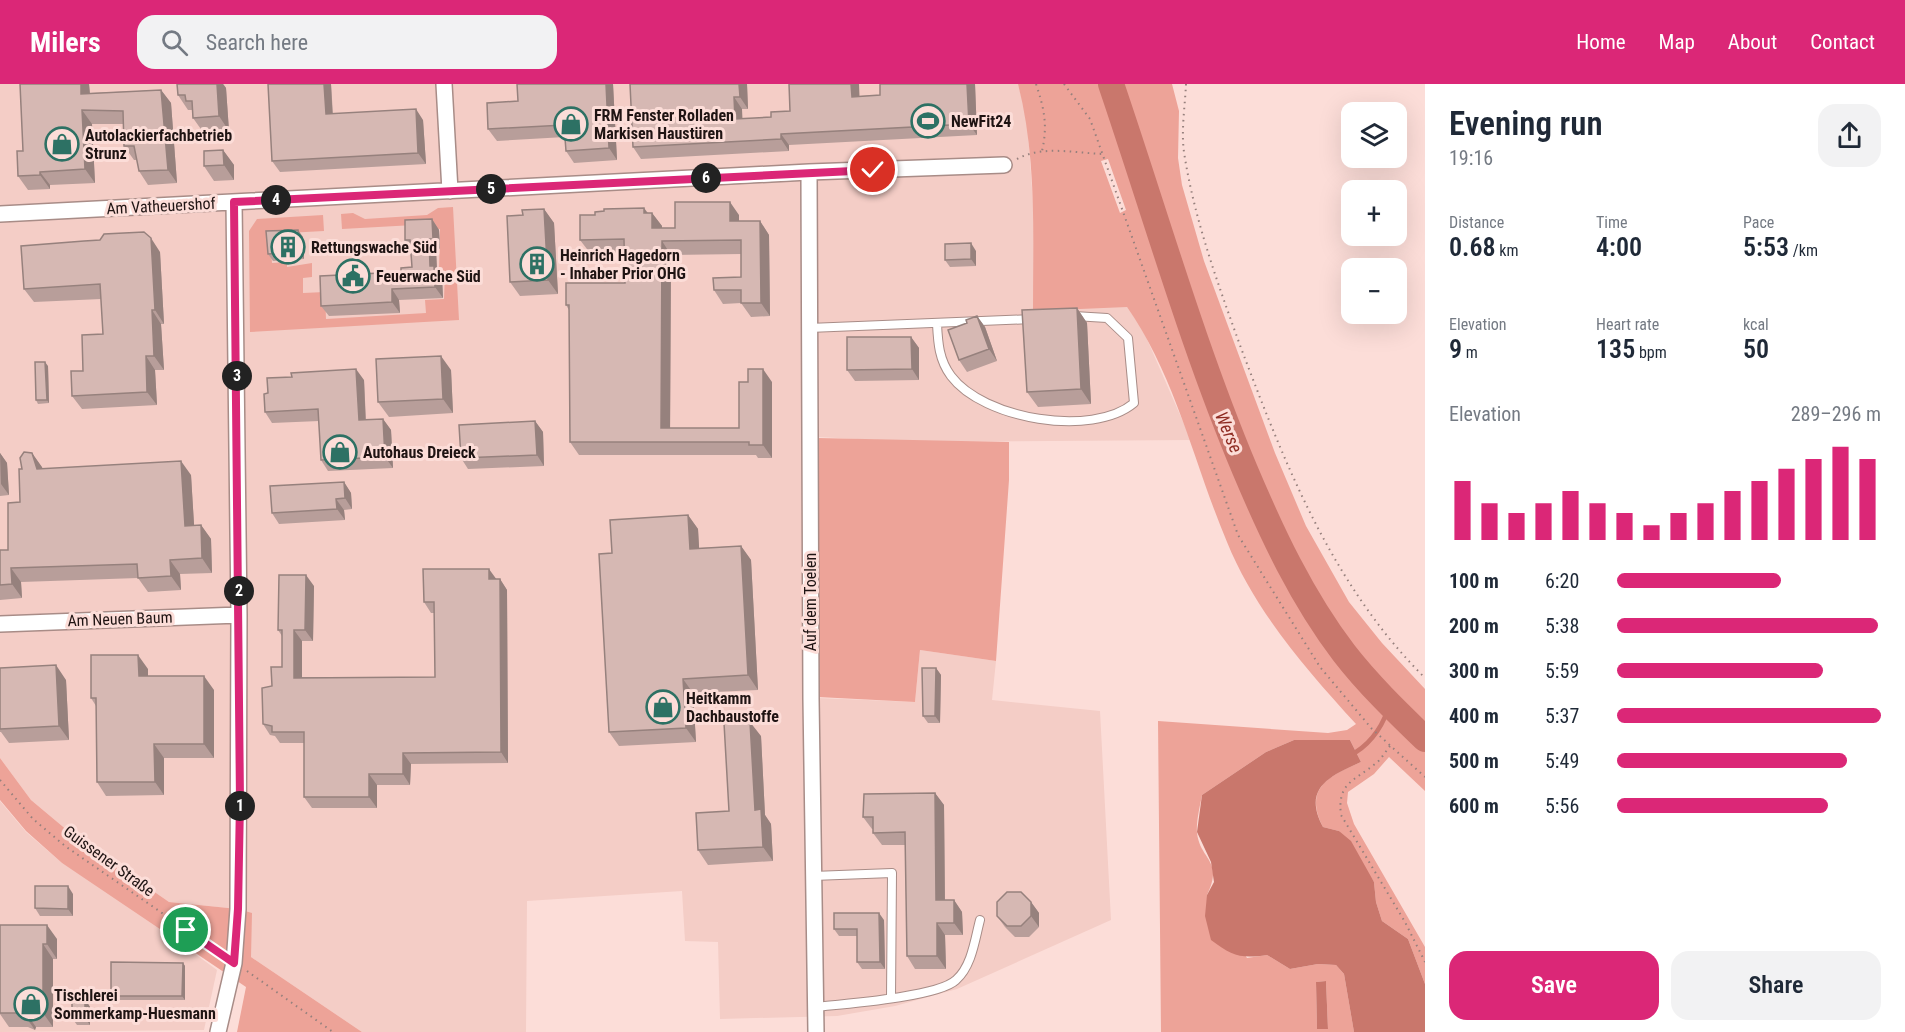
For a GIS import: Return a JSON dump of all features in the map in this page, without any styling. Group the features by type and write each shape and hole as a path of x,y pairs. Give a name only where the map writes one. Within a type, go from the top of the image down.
{"street":[{"path":"444,84 450,191"},
{"name":"Am Vatheuershof","path":"0,214 809,172 1004,165"},
{"name":"Auf dem Toelen","path":"809,172 816,1032"},
{"path":"218,1032 234,963 240,825 234,202"},
{"name":"Am Neuen Baum","path":"0,624 239,615"}],"lane":[{"path":"937,324 940,356 952,377 976,397 1026,417 1065,422 1124,411 1134,403 1128,338 1107,318 1060,317"},
{"path":"809,328 1039,318"},
{"path":"813,876 892,873 891,997"},
{"path":"815,1007 934,991 956,980 971,957 980,920"}],"path":[{"path":"1036,84 1046,111 1047,131 1042,151"},
{"path":"1064,84 1090,119 1208,458 1238,535 1320,668 1372,729 1425,777"},
{"path":"1186,84 1184,149 1196,212 1222,296 1264,408 1306,511 1350,584 1404,657 1425,678"},
{"path":"1004,165 1031,151 1102,154"},
{"path":"1390,746 1378,762 1345,786 1341,794 1341,815 1406,922 1425,962"},
{"name":"Guissener Straße","path":"0,780 33,819 65,846 333,1032"}],"shaded area":[{"path":"0,84 1018,84 1027,118 1033,202 1127,307 1143,330 1191,440 919,442 817,437 818,698 915,702 920,650 996,661 992,700 1100,711 1111,920 957,989 895,1006 837,1016 720,1019 718,942 685,941 682,891 527,901 526,1032 362,1032 251,957 238,909 169,902 74,836 31,800 0,758"},
{"path":"1018,84 1172,84 1179,111 1178,158 1182,185 1204,261 1275,453 1306,526 1349,602 1382,643 1425,689 1425,729 1350,649 1311,591 1280,531 1213,360 1137,142 1125,145 1214,415 1263,538 1299,600 1339,658 1425,747 1425,791 1389,757 1374,774 1348,792 1347,803 1354,824 1425,947 1425,984 1408,939 1382,921 1376,902 1374,882 1339,831 1323,827 1318,814 1316,802 1322,785 1330,778 1361,762 1350,740 1294,740 1266,752 1202,795 1197,833 1202,849 1210,861 1213,874 1207,895 1247,958 1267,955 1290,969 1318,964 1336,965 1344,974 1354,1032 1161,1032 1158,721 1328,733 1347,730 1356,724 1283,638 1252,592 1227,542 1159,362 1127,307 1033,311 1033,197 1024,112","holes":["1108,159 1126,210 1120,213 1101,161","1326,981 1328,1029 1317,1029 1316,982"]},
{"path":"453,207 459,320 250,332 249,231 257,219 323,215 324,231 287,233 270,238 272,263 287,262 287,267 312,263 312,277 303,278 303,293 325,292 326,319 426,313 425,300 444,299 445,272 439,272 440,229 415,230 414,225 342,229 341,214 353,213 365,219 427,215 438,208"},
{"path":"817,438 1009,442 1009,480 996,661 920,650 915,702 818,697"},
{"path":"1294,740 1350,740 1361,762 1330,778 1322,785 1316,802 1317,814 1323,827 1339,831 1351,841 1374,882 1376,902 1382,921 1408,939 1425,984 1425,1032 1354,1032 1344,974 1336,965 1318,964 1290,969 1267,955 1250,957 1237,955 1211,940 1205,916 1207,895 1214,882 1211,862 1197,832 1202,795 1266,752"},
{"path":"0,758 31,800 74,836 169,902 238,909 252,913 251,957 362,1032 237,1032 246,987 62,863 26,831 0,800"},
{"path":"0,801 26,832 62,863 135,910 217,970 204,1030 0,1032"},
{"path":"1326,981 1328,1029 1317,1029 1316,982"}],"building":[{"path":"20,84 81,84 81,94 161,90 168,170 139,171 134,146 124,146 123,111 82,110 85,169 18,176 17,151 23,151"},
{"path":"177,84 217,84 219,116 193,118 192,101 186,101 185,95 178,95"},
{"path":"268,84 324,84 326,114 416,109 418,153 272,161"},
{"name":"FRM Fenster Rolladen Markisen Haustüren","path":"517,84 606,84 609,148 566,151 564,125 488,129 487,103 518,101"},
{"path":"630,84 739,84 740,97 734,97 735,119 771,117 771,112 790,111 789,84 851,84 852,97 880,95 880,84 967,84 969,124 781,134 781,139 633,147"},
{"path":"223,150 224,165 204,166 204,151"},
{"path":"675,202 730,202 730,221 760,221 761,303 741,303 741,290 714,290 713,278 741,277 741,240 662,241 661,428 739,428 739,382 748,382 748,369 763,369 763,445 749,445 749,442 570,442 569,305 566,305 566,283 625,283 624,239 580,240 580,215 595,215 595,212 604,211 604,209 644,208 644,213 652,213 652,228 675,228"},
{"path":"544,209 548,280 510,282 507,216 523,215 522,210"},
{"path":"432,219 433,239 429,239 430,266 434,266 435,287 392,289 392,302 321,306 320,276 401,272 401,268 412,267 410,240 405,240 405,220"},
{"path":"298,230 299,252 268,254 266,231"},
{"path":"144,232 151,238 155,310 152,310 154,356 146,356 147,392 72,396 71,371 83,371 82,335 103,334 100,284 24,289 21,246 100,240 104,234"},
{"path":"971,243 971,259 945,260 945,244"},
{"path":"1077,308 1081,389 1027,392 1022,310"},
{"path":"977,316 989,349 959,360 948,330 967,323 966,320"},
{"path":"847,337 911,337 912,369 847,370"},
{"path":"441,356 443,399 378,402 376,359"},
{"path":"35,362 45,362 47,400 36,400"},
{"path":"356,369 359,420 383,419 385,457 321,460 318,409 265,412 264,394 268,393 267,378 292,377 291,373"},
{"path":"535,421 537,455 461,458 459,425"},
{"path":"24,452 32,453 37,469 181,461 185,526 201,525 202,558 170,560 171,576 138,578 137,564 11,568 12,584 0,585 0,550 8,550 8,503 20,502 19,469 22,469 20,458"},
{"path":"344,482 345,498 336,499 337,509 272,513 270,486"},
{"path":"688,515 690,549 741,546 748,675 683,679 686,728 609,732 599,554 612,553 610,520"},
{"path":"423,569 489,569 489,579 500,579 501,752 403,753 403,774 369,774 369,797 304,797 304,732 272,732 272,726 263,724 262,688 272,686 271,667 282,667 282,630 278,630 279,575 306,575 305,630 294,630 294,678 435,677 434,602 424,602"},
{"path":"91,655 138,655 139,676 204,676 204,744 154,744 155,782 97,782 96,698 91,698"},
{"path":"56,665 59,726 0,729 0,668"},
{"path":"922,668 936,668 935,716 923,716"},
{"path":"750,722 755,810 761,809 763,847 698,850 696,813 729,811 724,723"},
{"path":"935,793 936,900 954,900 954,923 937,923 937,956 907,956 905,832 873,833 873,817 863,817 864,794"},
{"path":"35,886 68,886 68,909 35,908"},
{"path":"1007,892 1021,892 1031,902 1031,916 1021,926 1007,926 997,916 997,902"},
{"path":"834,913 879,913 880,962 857,962 857,929 834,929"},
{"name":"Tischlerei Sommerkamp-Huesmann","path":"0,925 47,925 47,944 43,944 43,1013 26,1013 25,1016 18,1013 0,1013"},
{"path":"111,962 183,963 182,996 111,996"},
{"path":"72,999 85,999 85,1018 72,1018"}],"waterway":[{"name":"Werse","path":"1111,84 1208,375 1245,470 1277,542 1301,588 1344,653 1373,687 1425,739"},
{"path":"1356,752 1377,731 1389,704"}],"place":[{"name":"NewFit24","path":"928,121"},
{"name":"FRM Fenster Rolladen Markisen Haustüren","path":"571,124"},
{"name":"Autolackierfachbetrieb Strunz","path":"62,144"},
{"name":"Rettungswache Süd","path":"288,247"},
{"name":"Heinrich Hagedorn - Inhaber Prior OHG","path":"537,264"},
{"name":"Feuerwache Süd","path":"353,276"},
{"name":"Autohaus Dreieck","path":"340,452"},
{"name":"Heitkamm Dachbaustoffe","path":"663,707"},
{"name":"Tischlerei Sommerkamp-Huesmann","path":"31,1004"}],"route":[{"path":"186,930 234,963 238,909 240,802 234,202 873,170"}]}
